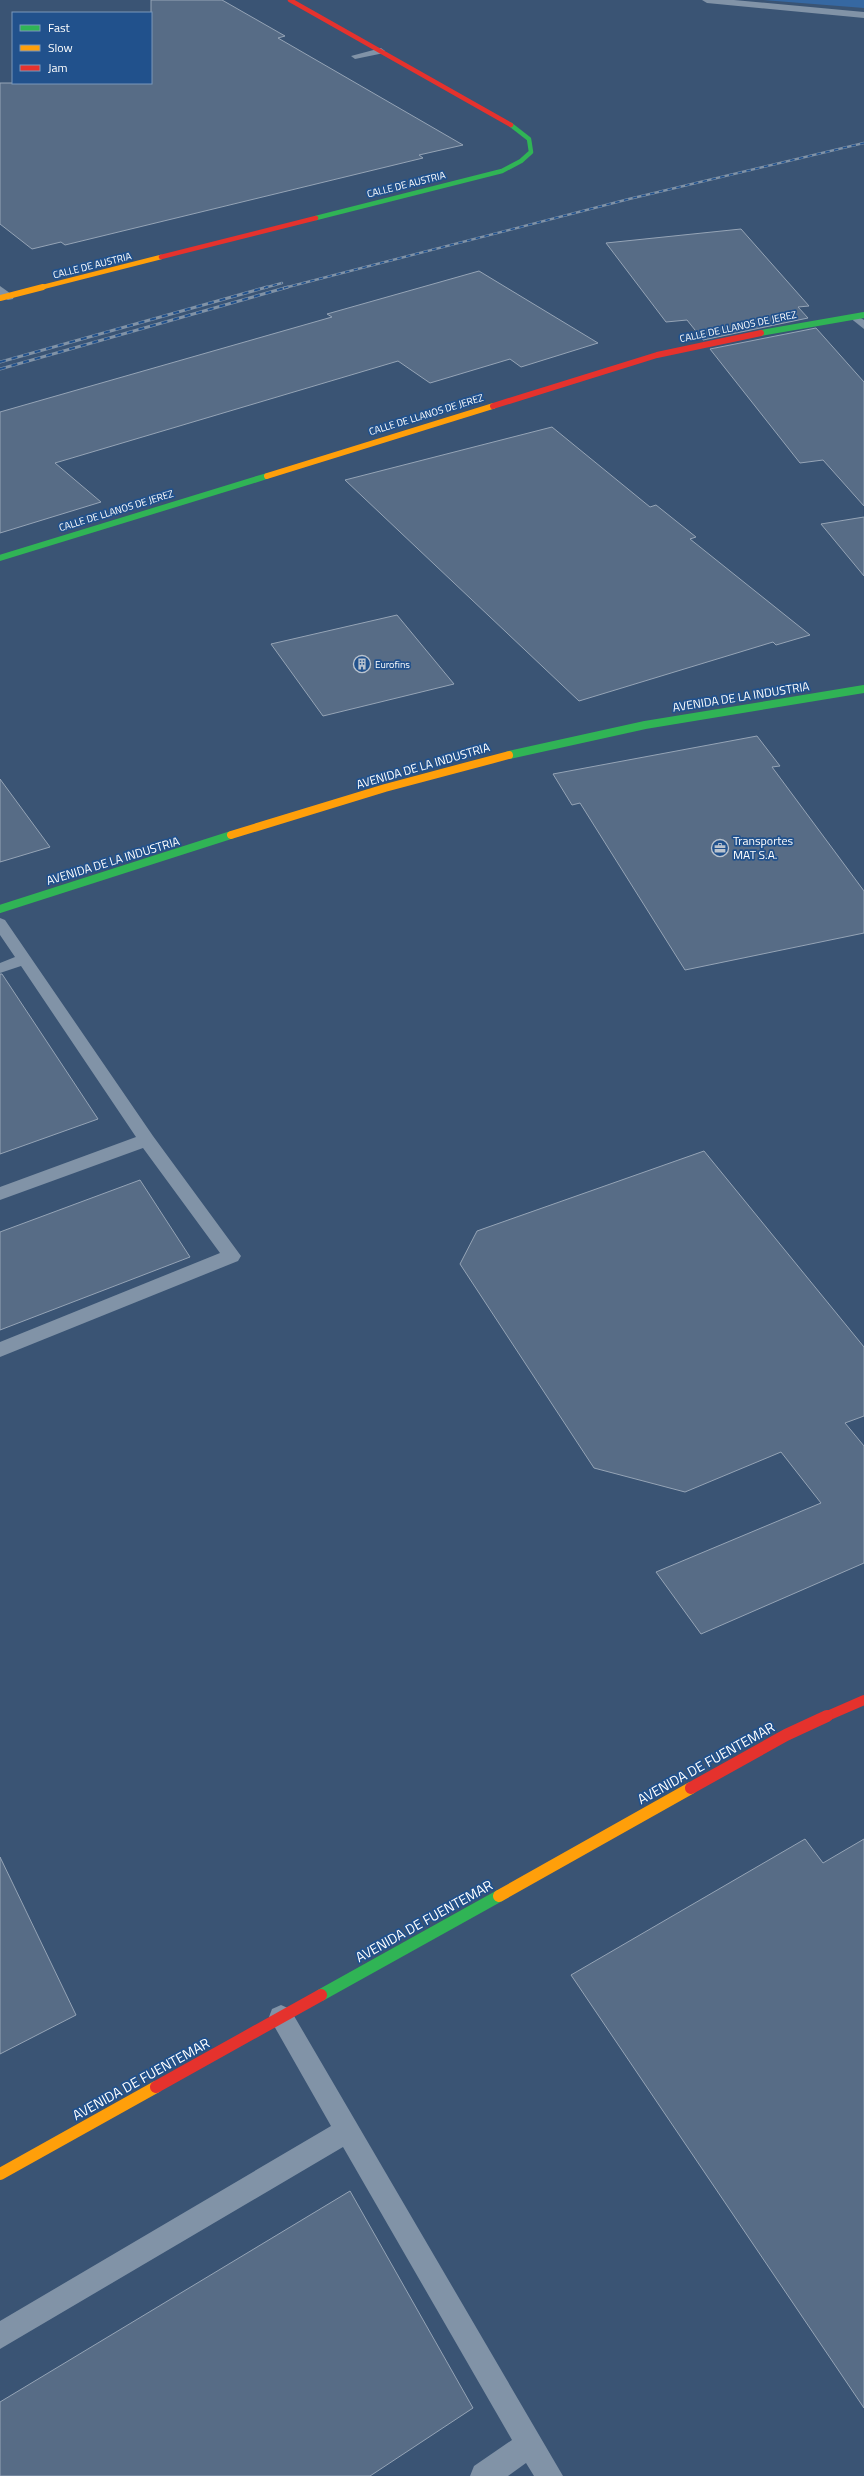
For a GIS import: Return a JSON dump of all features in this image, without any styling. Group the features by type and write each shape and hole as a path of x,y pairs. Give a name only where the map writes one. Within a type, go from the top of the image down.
{"street":[{"name":"CALLE DE AUSTRIA","path":"3,295 502,171 521,161 531,152 529,139 519,129 290,0"},
{"path":"707,0 815,12 864,15"},
{"name":"CALLE DE LLANOS DE JEREZ","path":"0,558 657,355 737,336 859,316"},
{"name":"AVENIDA DE LA INDUSTRIA","path":"0,910 418,778 517,752 621,729 864,689"},
{"name":"AVENIDA DE FUENTEMAR","path":"0,2174 786,1735 864,1700"}],"lane":[{"path":"355,56 381,51"},
{"path":"859,316 864,326"},
{"path":"0,923 26,959 147,1140 232,1256 0,1350"},
{"path":"0,968 26,959"},
{"path":"0,1194 147,1140"},
{"path":"281,2017 549,2476"},
{"path":"0,2336 348,2131"},
{"path":"484,2476 530,2444"}],"shaded area":[{"path":"763,0 864,0 864,8"}],"building":[{"path":"151,0 222,0 285,36 278,38 463,145 419,155 423,158 65,245 61,242 32,249 0,224 0,83 152,84"},
{"path":"741,229 809,306 798,307 808,318 703,340 687,320 666,322 606,243"},
{"path":"479,271 598,343 521,367 510,359 430,383 398,361 55,463 101,502 0,533 0,412 332,317 327,314"},
{"path":"816,328 864,382 864,506 823,460 800,463 710,349"},
{"path":"552,427 650,507 656,505 696,537 690,539 810,635 776,645 773,642 579,701 345,480"},
{"path":"864,517 864,576 821,524"},
{"name":"Eurofins","path":"397,615 454,684 323,716 271,644"},
{"name":"Transportes MAT S.A.","path":"757,736 780,766 772,767 864,891 864,933 685,970 580,803 572,805 553,774"},
{"path":"0,779 50,847 0,862"},
{"path":"0,974 2,974 98,1119 0,1154"},
{"path":"704,1151 864,1347 864,1416 845,1423 864,1446 864,1563 701,1634 656,1572 821,1503 781,1452 685,1492 594,1468 460,1264 477,1231"},
{"path":"140,1180 190,1257 0,1330 0,1232"},
{"path":"805,1839 823,1863 864,1839 864,2408 571,1975"},
{"path":"0,1857 76,2015 0,2054"},
{"path":"350,2191 473,2408 370,2476 0,2476 0,2402"}],"railway":[{"path":"284,288 629,199 864,143"},
{"path":"264,288 282,283"},
{"path":"0,362 267,287"},
{"path":"0,369 288,287"}],"traffic: fast":[{"path":"316,218 502,171 521,161 531,152 529,139 511,125"},
{"path":"761,333 864,315"},
{"path":"0,558 267,476"},
{"path":"509,755 645,725 864,689"},
{"path":"0,909 231,835"},
{"path":"321,1995 499,1896"}],"traffic: slow":[{"path":"0,298 161,257"},
{"path":"267,476 493,406"},
{"path":"231,835 385,788 509,755"},
{"path":"499,1896 691,1788"},
{"path":"0,2174 156,2087"}],"traffic: jam":[{"path":"290,0 511,125"},
{"path":"161,257 316,218"},
{"path":"493,406 657,355 761,333"},
{"path":"691,1788 786,1735 864,1700"},
{"path":"156,2087 321,1995"}],"place":[{"name":"Eurofins","path":"362,664"},
{"name":"Transportes MAT S.A.","path":"720,848"}]}
